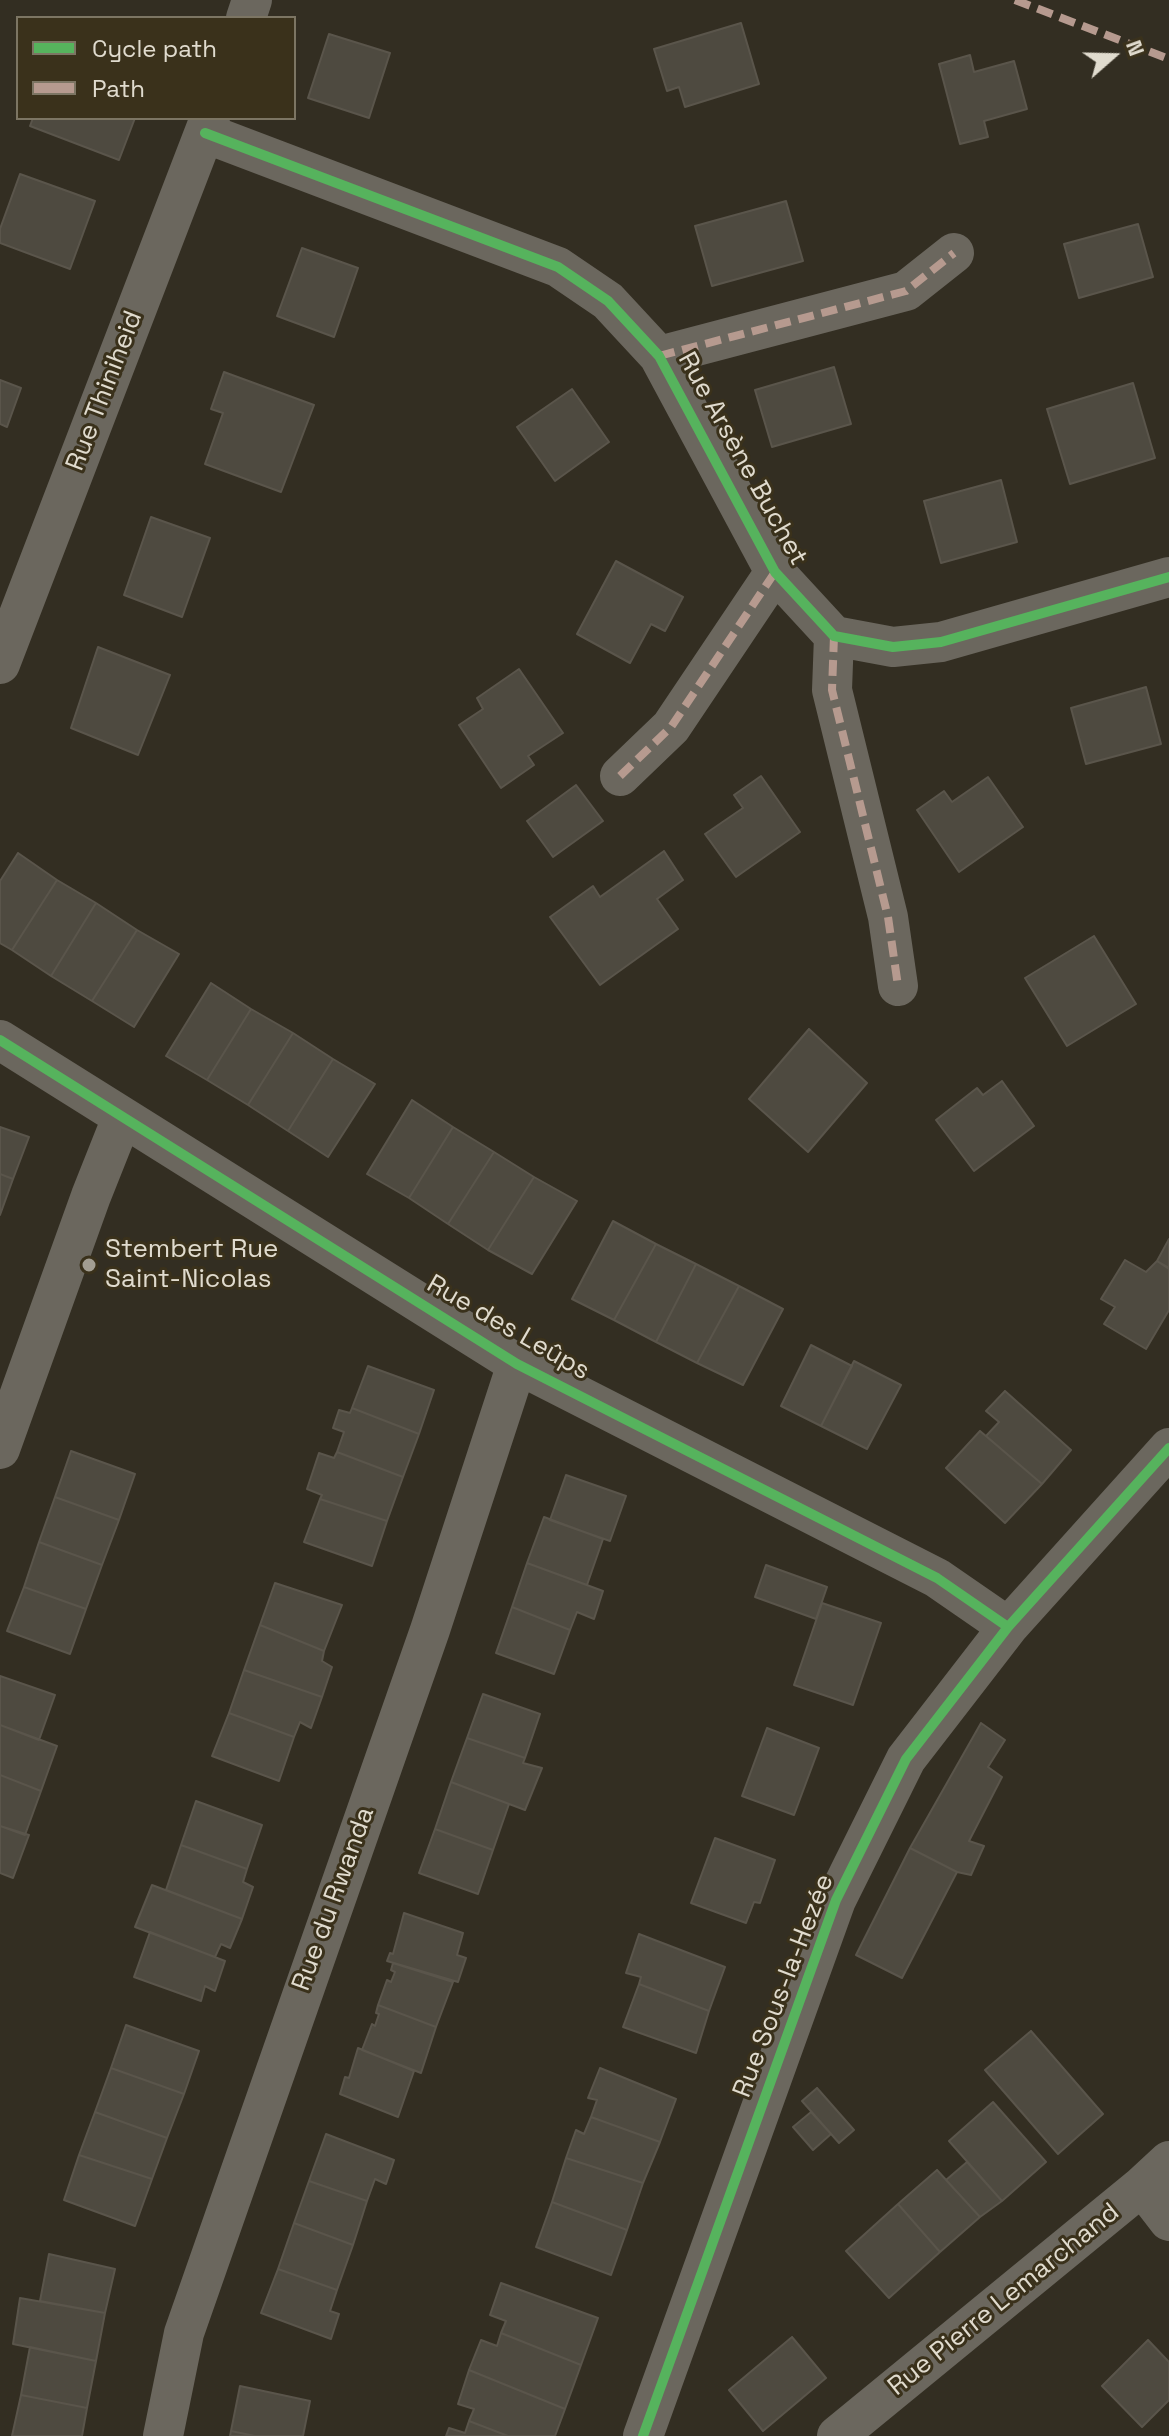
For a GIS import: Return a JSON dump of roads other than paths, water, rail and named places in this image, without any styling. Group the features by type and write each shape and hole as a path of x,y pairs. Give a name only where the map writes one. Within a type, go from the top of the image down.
{"street":[{"name":"Rue Arsène Buchet","path":"208,126 558,267 608,301 659,356 775,572 834,636"},
{"name":"Rue Thiniheid","path":"0,664 208,126"},
{"name":"Rue Arsène Buchet","path":"659,356 906,291 954,253"},
{"name":"Rue Arsène Buchet","path":"620,776 671,727 775,572"},
{"path":"898,986 888,917 832,690 834,636 893,647 941,642 1169,577"},
{"name":"Rue des Leûps","path":"0,1040 517,1364 937,1578 1008,1627"},
{"path":"0,1449 122,1118"},
{"name":"Rue du Rwanda","path":"163,2436 184,2333 430,1630 517,1364"},
{"name":"Rue Sous-la-Hezée","path":"643,2436 836,1900 906,1759 1008,1627 1169,1448"},
{"path":"1156,2174 1169,2221"},
{"name":"Rue Pierre Lemarchand","path":"837,2436 1156,2174"}],"place":[{"name":"Stembert Rue Saint-Nicolas","path":"89,1265"}]}
